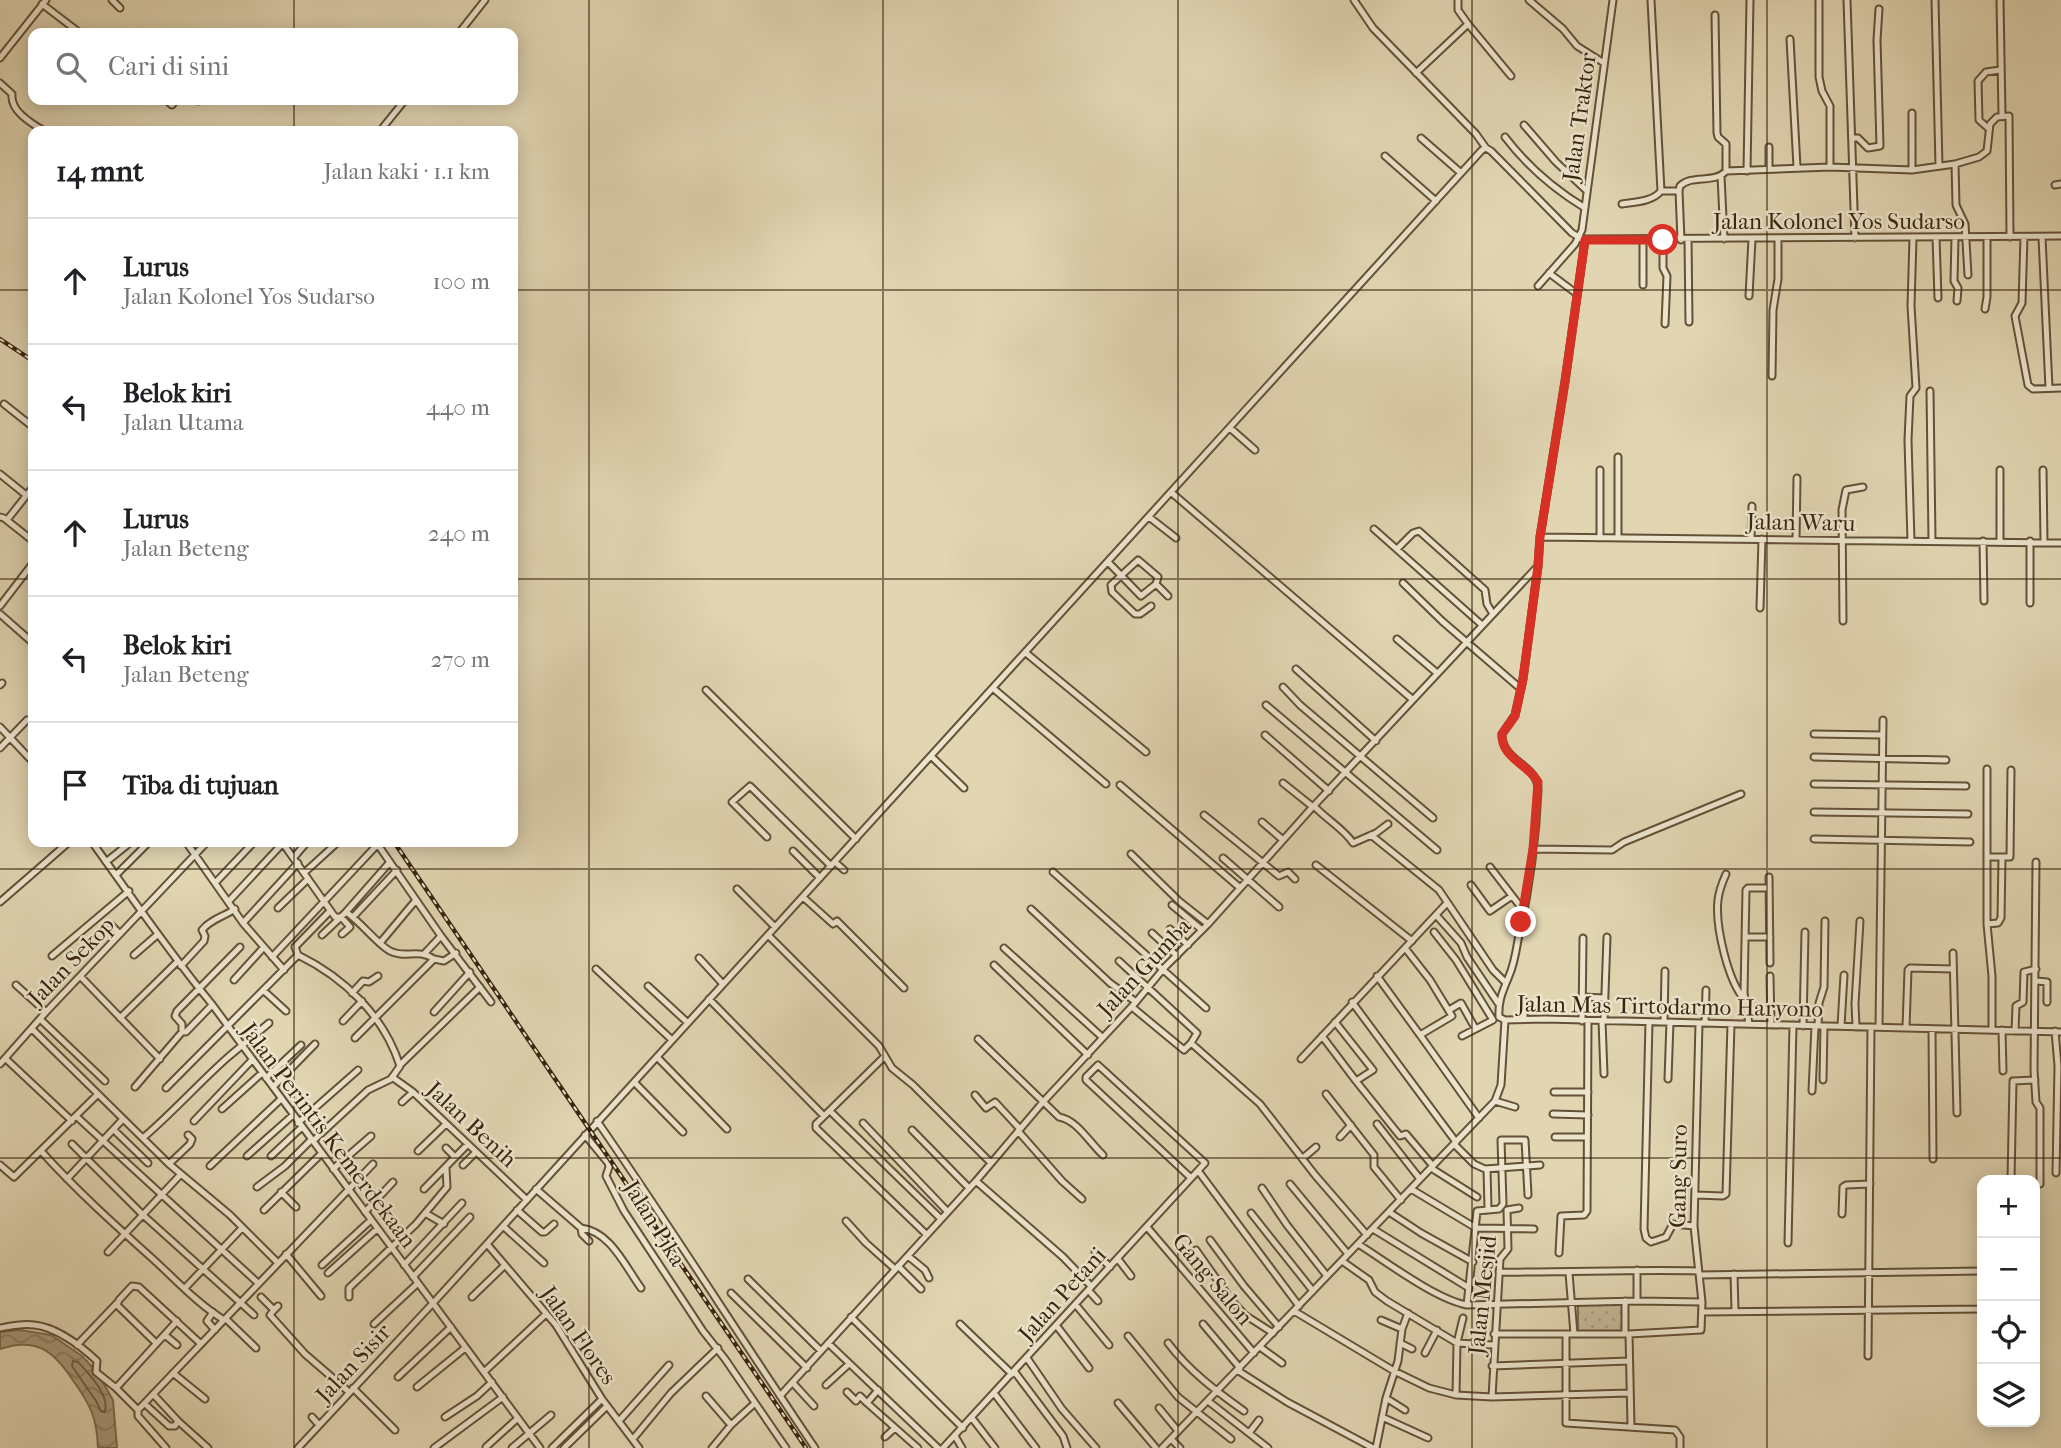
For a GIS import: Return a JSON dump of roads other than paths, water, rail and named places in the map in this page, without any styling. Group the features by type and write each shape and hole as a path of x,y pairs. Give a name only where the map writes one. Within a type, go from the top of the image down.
{"street":[{"path":"112,0 120,8"},
{"path":"463,28 485,0"},
{"path":"1354,0 1373,28 1476,134 1486,148 1492,150 1582,239 1538,286"},
{"path":"1458,0 1458,10 1511,76"},
{"path":"1529,0 1563,29 1577,46 1604,63"},
{"name":"Jalan Traktor","path":"1533,849 1538,782 1535,776 1512,757 1502,742 1502,734 1515,716 1521,689 1540,537 1577,294 1587,191 1613,0"},
{"path":"1622,204 1649,199 1661,191 1651,0"},
{"path":"1747,171 1750,0"},
{"path":"1819,0 1819,77 1822,91 1830,106 1830,167"},
{"path":"1847,0 1855,238"},
{"path":"1935,0 1939,166"},
{"path":"2000,0 2002,116"},
{"path":"0,58 44,2 74,28"},
{"path":"1852,138 1858,138 1868,148 1880,146 1877,40 1880,9"},
{"path":"1715,15 1717,133 1718,138 1726,144 1724,239"},
{"path":"1416,73 1468,23"},
{"path":"1790,39 1797,167"},
{"path":"1988,128 1979,120 1978,81 1986,72 2000,70"},
{"path":"0,83 12,94 11,101 18,111 38,126"},
{"path":"384,126 401,105"},
{"path":"1912,113 1912,170"},
{"path":"1681,240 1679,191 1686,180 1797,167 1912,170 1955,164 1979,157 1987,151 1988,128 1993,119 2002,116 2009,117 2011,237"},
{"path":"1524,125 1556,162 1587,191"},
{"path":"1505,137 1533,170 1585,208"},
{"path":"1420,138 1461,173"},
{"path":"1769,147 1769,169"},
{"name":"Jalan Sisir","path":"298,1448 1486,148"},
{"path":"1385,156 1436,201"},
{"path":"1955,164 1956,205 1965,224 1968,275"},
{"path":"1661,191 1679,191"},
{"path":"2042,236 2049,388"},
{"name":"Jalan Kolonel Yos Sudarso","path":"1582,239 2061,236"},
{"path":"1937,237 1938,298"},
{"path":"1955,237 1954,281 1958,288 1957,301"},
{"path":"1985,309 1987,237"},
{"path":"2024,237 2022,303 2015,316 2029,388 2061,388"},
{"path":"1911,541 1908,440 1910,396 1916,388 1911,306 1913,238"},
{"path":"1688,239 1689,322"},
{"path":"1749,296 1752,239"},
{"path":"1772,376 1773,310 1779,279 1777,239"},
{"path":"1643,240 1643,285"},
{"path":"1663,240 1663,268 1667,276 1665,324"},
{"path":"1549,273 1577,294"},
{"path":"1930,391 1932,541"},
{"path":"4,404 28,423"},
{"path":"1230,428 1255,450"},
{"path":"1618,457 1618,537"},
{"path":"1600,470 1600,537"},
{"path":"2000,470 2000,541"},
{"path":"2043,470 2045,542"},
{"path":"0,474 26,495"},
{"path":"1796,540 1797,478"},
{"path":"1843,621 1842,510 1846,490 1863,487"},
{"path":"28,493 3,519 28,536"},
{"path":"1172,493 1412,699"},
{"path":"1751,539 1752,506"},
{"path":"1150,517 1176,537"},
{"path":"1374,529 1482,625"},
{"path":"1397,549 1413,533 1419,531 1485,590 1493,614"},
{"name":"Jalan Waru","path":"1540,537 2061,543"},
{"path":"1760,608 1762,539"},
{"path":"1983,541 1984,601"},
{"path":"2030,541 2030,603"},
{"path":"1108,562 1122,576 1141,596 1156,584 1158,577 1138,560 1122,576 1111,585 1112,592 1135,614 1151,607"},
{"name":"Jalan Gumba","path":"780,1396 976,1181 1043,1102 1134,1005 1164,968 1208,924 1412,699 1538,566"},
{"path":"0,606 2,599 28,569"},
{"path":"1403,583 1521,689"},
{"path":"1156,584 1168,596"},
{"path":"0,614 28,639"},
{"path":"1397,639 1437,674"},
{"path":"1026,653 1146,752"},
{"path":"1296,668 1376,741"},
{"path":"1283,687 1433,818"},
{"path":"994,689 1106,784"},
{"path":"706,690 856,839"},
{"path":"1266,705 1437,850"},
{"path":"0,748 27,720"},
{"path":"1879,1027 1882,720"},
{"path":"0,727 28,756"},
{"path":"1814,734 1882,735"},
{"path":"1265,735 1329,791"},
{"path":"932,757 964,788"},
{"path":"1814,757 1946,760"},
{"path":"1987,769 1987,924 1992,976 1992,1030"},
{"path":"1987,857 2010,857 2011,769"},
{"path":"1283,783 1330,823 1349,835 1353,843 1388,824"},
{"path":"1814,784 1966,786"},
{"path":"1120,785 1239,887"},
{"path":"767,837 732,802 750,786 833,864 844,870"},
{"path":"1499,1019 1498,1003 1513,962 1533,849 1612,850 1624,842 1741,794"},
{"path":"1814,812 1968,814"},
{"path":"1204,815 1279,876 1288,872 1295,879"},
{"path":"1262,822 1283,840"},
{"path":"1371,835 1439,890 1493,970 1506,983"},
{"path":"1814,839 1970,842"},
{"path":"0,902 63,847"},
{"name":"Jalan Perintis Kemerdekaan","path":"96,847 129,891 141,914 434,1302 540,1448"},
{"path":"106,862 125,847"},
{"path":"116,875 144,847"},
{"path":"190,847 243,923 284,970"},
{"name":"Jalan Sekop","path":"2,1062 203,847"},
{"path":"216,882 249,847"},
{"path":"229,901 278,847"},
{"path":"287,847 335,917 353,917 388,950 399,954 425,953 444,961 456,953"},
{"path":"295,856 303,847"},
{"path":"278,908 333,847"},
{"path":"272,957 373,847"},
{"path":"380,847 441,936 491,1002"},
{"path":"793,851 820,878"},
{"path":"1131,854 1178,901 1208,924"},
{"path":"1987,924 1998,923 2001,918 2002,857"},
{"path":"1223,858 1279,906"},
{"path":"322,935 390,862"},
{"path":"2036,862 2035,1080 2036,1102 2040,1108 2040,1175"},
{"path":"243,923 298,863"},
{"path":"1316,865 1412,941"},
{"path":"1490,867 1523,910"},
{"path":"353,917 397,870"},
{"path":"1053,872 1206,1008"},
{"path":"1726,874 1720,888 1717,911 1726,958 1736,991 1745,1000"},
{"path":"1769,877 1770,963"},
{"path":"1471,885 1490,911 1512,896"},
{"path":"1749,1024 1745,1000 1746,888 1769,888"},
{"path":"737,889 775,927"},
{"path":"52,956 129,891"},
{"path":"803,897 833,924 837,921 904,988"},
{"path":"380,943 416,900"},
{"path":"1301,1059 1447,903"},
{"path":"1172,905 1202,930"},
{"path":"120,1018 204,941 202,930 205,926 235,909"},
{"path":"1031,909 1184,1050 1197,1033 1119,961"},
{"path":"330,911 295,947 298,956 330,975 370,1009 389,1036 400,1065"},
{"path":"342,934 350,927 343,915"},
{"path":"1436,915 1461,943 1467,957 1498,1003"},
{"path":"1823,1080 1819,1003 1824,986 1825,921"},
{"path":"1856,1027 1860,921"},
{"path":"111,925 120,934"},
{"path":"1170,929 1188,944"},
{"path":"1434,932 1456,960 1473,991 1499,1019"},
{"path":"1803,1026 1805,932"},
{"path":"1152,933 1177,956"},
{"path":"134,955 157,935"},
{"path":"768,935 879,1046 892,1068 914,1085 991,1163"},
{"path":"425,953 441,936"},
{"path":"1604,1074 1603,1021 1607,937"},
{"path":"1745,937 1770,937"},
{"path":"1559,1253 1560,1218 1564,1215 1586,1213 1588,1092 1583,938"},
{"path":"135,1087 181,1032 182,1024 176,1014 240,947"},
{"path":"234,980 264,947"},
{"path":"1004,948 1102,1037"},
{"path":"1405,948 1430,980 1452,1016 1420,1035"},
{"path":"1953,953 1957,1113"},
{"path":"166,1088 298,956"},
{"path":"699,958 723,984"},
{"path":"355,1038 434,959"},
{"path":"994,965 1088,1055"},
{"path":"2015,1031 2016,1006 2023,1002 2024,972 2036,968"},
{"path":"596,969 672,1040"},
{"path":"1906,1028 1908,970 1953,969"},
{"path":"1665,971 1668,1079"},
{"path":"434,1013 470,972"},
{"path":"1841,1027 1844,975"},
{"path":"352,993 363,981 369,982 378,976"},
{"path":"1377,976 1479,1118"},
{"path":"1770,976 1771,1025"},
{"path":"81,977 160,1059"},
{"path":"2037,981 2047,982 2047,1002"},
{"path":"16,985 46,1012"},
{"path":"648,986 688,1023"},
{"path":"257,1187 285,1166 368,1090 393,1077 400,1065 481,987"},
{"path":"263,990 286,1011"},
{"name":"Gang Suro","path":"1627,1334 1701,1329 1702,1303 1694,1226 1702,1023 1706,990"},
{"path":"1583,997 1604,998"},
{"path":"709,999 824,1116"},
{"path":"343,1021 362,1001"},
{"path":"1524,1001 1524,1019"},
{"path":"1352,1002 1455,1143 1474,1164 1488,1169 1540,1165"},
{"path":"1449,1010 1461,1003 1475,1028"},
{"path":"181,1032 186,1032 212,1005"},
{"path":"40,1019 105,1081"},
{"path":"1462,1036 1499,1019"},
{"name":"Jalan Mas Tirtodarmo Haryono","path":"1495,1101 1501,1085 1499,1019 2058,1032"},
{"path":"1335,1022 1373,1070 1356,1081"},
{"path":"1649,1022 1644,1229 1646,1238 1651,1242 1666,1237 1673,1224 1694,1226"},
{"path":"144,1137 269,1023"},
{"path":"1696,1195 1726,1194 1731,1024"},
{"path":"1788,1243 1793,1025"},
{"path":"1812,1091 1819,1026"},
{"path":"1868,1356 1871,1027"},
{"path":"32,1029 169,1164 277,1262"},
{"path":"1932,1029 1933,1159"},
{"path":"2002,1030 2003,1071"},
{"path":"2056,1173 2058,1032"},
{"path":"1322,1036 1400,1136 1406,1134 1432,1167 1477,1197"},
{"path":"978,1039 1059,1117 1069,1120 1103,1154"},
{"path":"1191,1043 1260,1104 1367,1235"},
{"path":"273,1087 316,1044"},
{"path":"222,1110 301,1045"},
{"path":"657,1057 727,1129"},
{"path":"884,1057 816,1124 817,1130 927,1235"},
{"path":"194,1121 252,1060"},
{"path":"1083,1061 1091,1071 1086,1080 1191,1178"},
{"path":"2,1062 102,1141 258,1283"},
{"name":"Jalan Petani","path":"943,1448 1205,1163 1100,1065 1091,1071"},
{"path":"271,1156 358,1070"},
{"name":"Jalan Benih","path":"393,1077 413,1092 527,1200"},
{"path":"2011,1175 2013,1081 2035,1080"},
{"path":"634,1082 683,1132"},
{"path":"402,1102 413,1092"},
{"path":"1554,1092 1588,1092"},
{"path":"1326,1094 1374,1155 1374,1167 1401,1200"},
{"path":"0,1165 14,1177 97,1095"},
{"path":"975,1095 986,1108 995,1102 1062,1181 1082,1199"},
{"path":"210,1167 281,1099"},
{"path":"1162,1448 1495,1101 1515,1107"},
{"path":"830,1111 941,1219"},
{"path":"1553,1114 1588,1115"},
{"path":"247,1156 293,1115"},
{"path":"67,1179 123,1119"},
{"path":"597,1121 658,1208 692,1264 815,1448"},
{"path":"863,1123 947,1211"},
{"path":"418,1151 446,1124"},
{"path":"1377,1124 1420,1179"},
{"path":"1339,1137 1351,1125"},
{"path":"114,1130 148,1163"},
{"path":"912,1130 968,1187"},
{"path":"169,1164 190,1144 192,1139 188,1135"},
{"name":"Jalan Pjka","path":"585,1135 608,1163 606,1176 624,1211 703,1331 718,1348 786,1448"},
{"path":"333,1169 371,1136"},
{"path":"1555,1137 1587,1137"},
{"path":"1467,1305 1477,1210 1502,1207 1502,1139 1525,1140 1528,1195"},
{"path":"72,1144 85,1160 254,1315"},
{"path":"424,1189 468,1144"},
{"path":"1303,1158 1316,1147"},
{"path":"446,1148 455,1157"},
{"path":"41,1150 67,1179 126,1234 256,1348"},
{"path":"463,1165 476,1152"},
{"path":"264,1210 322,1153"},
{"path":"138,1410 373,1164"},
{"path":"349,1297 349,1288 425,1213 447,1187 446,1168"},
{"path":"1488,1169 1488,1209"},
{"path":"1199,1172 1296,1308 1394,1371 1429,1388 1456,1395 1492,1397 1629,1394"},
{"path":"108,1252 181,1174"},
{"path":"976,1181 1063,1256 1098,1301"},
{"path":"365,1212 393,1182"},
{"path":"1290,1184 1348,1254"},
{"path":"1842,1214 1843,1187 1871,1184"},
{"path":"1262,1188 1287,1225 1328,1276"},
{"path":"536,1189 581,1228 582,1234 589,1241"},
{"path":"1411,1189 1476,1228 1534,1229"},
{"path":"282,1192 296,1207"},
{"path":"404,1265 462,1203"},
{"name":"Jalan Mesjid","path":"1492,1397 1500,1256 1507,1249 1508,1209 1519,1208"},
{"path":"517,1210 542,1232 545,1233 554,1224"},
{"path":"1389,1212 1473,1262"},
{"path":"425,1213 444,1224"},
{"path":"1251,1213 1313,1291"},
{"path":"413,1277 470,1217"},
{"path":"322,1265 371,1220"},
{"path":"846,1221 866,1243 921,1289"},
{"path":"503,1226 544,1263"},
{"name":"Gang Salon","path":"1147,1227 1254,1353"},
{"path":"185,1288 242,1228"},
{"path":"581,1228 589,1228 609,1242 641,1288"},
{"path":"328,1273 377,1229"},
{"path":"1373,1229 1469,1288"},
{"path":"1210,1240 1279,1327"},
{"name":"Jalan Flores","path":"486,1244 546,1314 575,1354 602,1399 639,1448"},
{"path":"1359,1244 1426,1286 1457,1303 1467,1305 1625,1301 1702,1303"},
{"path":"1196,1250 1232,1301 1245,1315 1273,1333"},
{"path":"1095,1252 1110,1267"},
{"path":"286,1254 321,1296"},
{"path":"908,1256 925,1270 929,1278"},
{"path":"1118,1259 1131,1276"},
{"path":"1342,1261 1369,1280 1375,1292 1457,1343 1493,1345"},
{"path":"472,1297 505,1265"},
{"path":"1499,1272 1569,1273 1637,1269 1734,1274 1977,1270"},
{"path":"1637,1269 1637,1301"},
{"path":"1569,1273 1574,1334"},
{"path":"1734,1274 1735,1311"},
{"path":"748,1279 821,1350"},
{"path":"374,1324 418,1283"},
{"path":"77,1345 132,1286 137,1286 201,1344"},
{"path":"731,1293 807,1368"},
{"path":"261,1297 276,1308 271,1317 305,1354 351,1390 395,1430"},
{"path":"1625,1301 1631,1426"},
{"path":"117,1303 118,1308 156,1343"},
{"path":"1076,1305 1109,1345"},
{"path":"1702,1312 1977,1309"},
{"path":"213,1312 207,1321 215,1330"},
{"path":"484,1372 546,1314"},
{"path":"1203,1324 1238,1369 1287,1402 1374,1448 1398,1361 1402,1329 1408,1314"},
{"path":"851,1317 963,1428"},
{"path":"1456,1395 1457,1343 1463,1318"},
{"path":"1381,1320 1402,1329"},
{"path":"116,1388 177,1321"},
{"path":"0,1328 33,1324 49,1329 77,1345 97,1361 96,1372 138,1410 138,1416 166,1448"},
{"path":"960,1324 1013,1373 1051,1419 1063,1436 1067,1448"},
{"path":"1056,1325 1089,1368"},
{"path":"398,1377 452,1327"},
{"path":"1425,1353 1437,1330"},
{"path":"1494,1334 1627,1334"},
{"path":"1566,1334 1566,1423 1675,1430 1680,1437 1680,1448"},
{"path":"165,1335 177,1345"},
{"path":"1128,1336 1178,1397 1231,1439"},
{"path":"828,1343 938,1448"},
{"path":"1168,1343 1189,1368 1216,1392 1244,1411"},
{"path":"1400,1343 1412,1349"},
{"path":"1260,1346 1282,1363"},
{"path":"417,1387 466,1348"},
{"path":"633,1439 671,1393 718,1348"},
{"path":"1027,1358 1062,1409 1096,1448"},
{"path":"1492,1366 1629,1361"},
{"path":"826,1385 849,1364"},
{"path":"620,1421 669,1365"},
{"path":"173,1373 205,1399"},
{"path":"360,1379 367,1387"},
{"path":"444,1418 477,1396 492,1382"},
{"path":"793,1383 814,1406"},
{"path":"867,1403 878,1391"},
{"path":"847,1392 853,1403 860,1396 913,1446"},
{"path":"994,1393 1036,1448"},
{"path":"153,1394 177,1421 208,1448"},
{"path":"706,1396 731,1425"},
{"path":"434,1448 503,1397"},
{"path":"1386,1398 1405,1410"},
{"path":"552,1448 602,1399"},
{"path":"1208,1401 1268,1448"},
{"path":"712,1448 731,1425 755,1403"},
{"path":"1118,1403 1156,1448"},
{"path":"145,1404 169,1426 175,1426 177,1421"},
{"path":"564,1448 607,1406"},
{"path":"884,1418 895,1407"},
{"path":"1159,1408 1178,1431"},
{"path":"1051,1419 1062,1409"},
{"path":"512,1448 551,1415"},
{"path":"312,1417 319,1425"},
{"path":"1382,1417 1428,1438"},
{"path":"486,1447 518,1418"},
{"path":"971,1418 995,1448"},
{"path":"1249,1433 1259,1420"},
{"path":"902,1434 912,1423"},
{"path":"885,1437 895,1427"},
{"path":"955,1436 962,1448"},
{"path":"1171,1439 1180,1448"}],"water":[{"path":"20,1330 51,1335 82,1356 97,1372 113,1400 117,1448 98,1448 94,1419 88,1404 58,1360 33,1346 0,1349 0,1332"}],"railway":[{"path":"0,339 28,358"},
{"path":"397,847 806,1448"}]}
